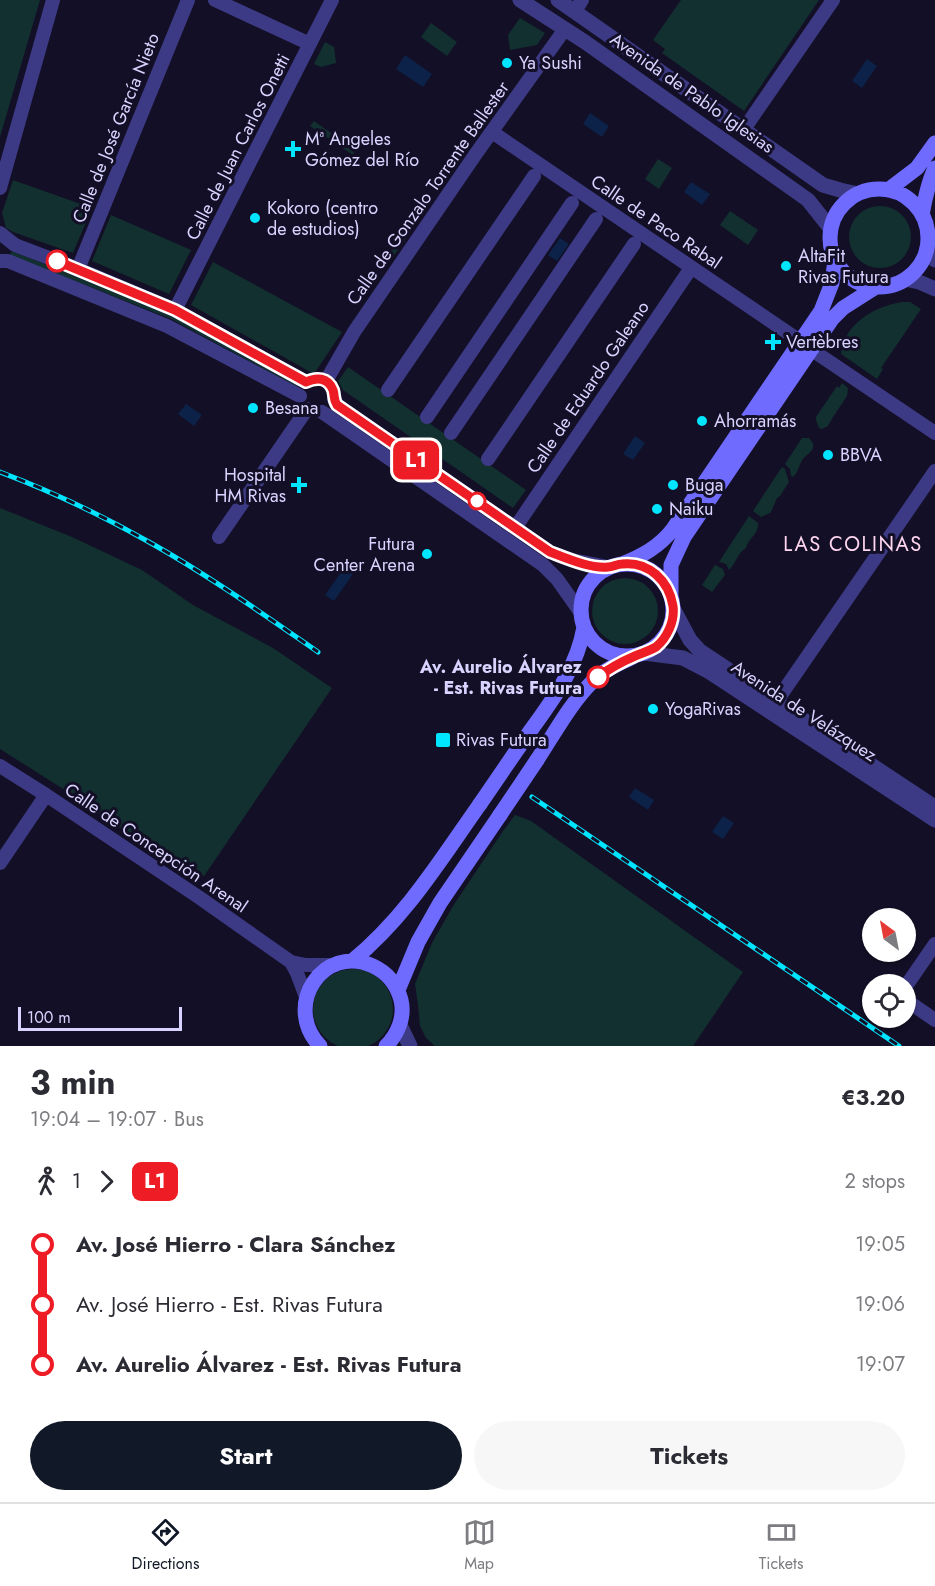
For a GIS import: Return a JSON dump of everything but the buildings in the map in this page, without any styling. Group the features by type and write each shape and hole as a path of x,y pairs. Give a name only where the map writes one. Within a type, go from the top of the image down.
{"main road":[{"path":"888,190 917,168 935,143"},
{"path":"922,214 925,196 935,168"},
{"path":"873,189 888,190 906,197 922,214 931,254 905,279 886,286 863,284 852,279 835,260 831,229 841,208 858,194 873,189"},
{"path":"398,990 418,942 440,903 578,698 593,681 612,666 656,646 666,636 672,624 674,610 671,594 671,565 684,537 806,345 832,283 835,260"},
{"path":"352,961 403,912 430,877 561,687 573,666 580,645 584,594 590,581 598,573 643,556 660,544 806,345 843,308 876,286"},
{"path":"615,566 637,564 652,570 663,580 671,594"},
{"path":"582,620 592,641 605,651 620,656 640,654"},
{"path":"307,1046 304,1013 306,998 312,983 322,972 334,965 352,961 366,963 380,969 398,990 402,1004 400,1025 397,1033 386,1046"},
{"path":"307,1027 313,1039 320,1046"}],"street":[{"path":"0,188 53,0"},
{"name":"Calle de José García Nieto","path":"78,269 188,0"},
{"path":"214,0 310,44"},
{"name":"Calle de Juan Carlos Onetti","path":"175,310 332,0"},
{"name":"Avenida de Pablo Iglesias","path":"520,0 685,112 808,200 831,229"},
{"name":"Avenida de Pablo Iglesias","path":"558,0 579,6 823,185 858,194"},
{"path":"744,129 833,0"},
{"name":"Calle de Gonzalo Torrente Ballester","path":"326,381 354,332 565,29"},
{"name":"Calle de Paco Rabal","path":"492,132 935,433"},
{"path":"388,390 534,176"},
{"path":"428,417 572,202"},
{"path":"451,433 596,219"},
{"path":"0,233 15,245 175,310 306,382"},
{"path":"0,244 0,250"},
{"path":"488,459 634,244"},
{"path":"0,261 8,261 167,326 300,396"},
{"name":"Calle de Eduardo Galeano","path":"515,528 692,268"},
{"path":"905,279 935,289"},
{"path":"334,399 329,408 322,412 313,412 302,404 300,396 306,382 319,378 326,381 334,392 337,405 550,552 572,560 615,566"},
{"path":"219,537 307,409"},
{"path":"322,412 543,565 558,579 582,620"},
{"path":"776,702 935,471"},
{"name":"Avenida de Velázquez","path":"674,610 690,640 700,651 935,808"},
{"name":"Avenida de Velázquez","path":"640,654 683,658 708,671 935,820"},
{"name":"Calle de Concepción Arenal","path":"0,766 200,898 291,962 317,966 334,965"},
{"path":"0,863 46,795"},
{"path":"914,974 935,944"},
{"path":"291,962 306,998"},
{"path":"916,1007 935,1020"},
{"path":"400,1025 410,1046"}],"green space":[{"path":"0,0 40,0 0,137"},
{"path":"681,0 819,0 744,111 662,53 665,49 653,40"},
{"path":"520,18 545,33 537,45 510,50 508,35"},
{"path":"431,23 457,42 447,56 421,37"},
{"path":"325,42 334,47 336,63 321,67 314,64"},
{"path":"314,121 355,150 353,155 310,126"},
{"path":"658,159 672,168 659,189 645,179"},
{"path":"13,180 92,208 73,253 6,228 2,213"},
{"path":"880,206 892,208 902,215 909,225 911,237 909,249 902,259 892,266 880,268 868,266 858,259 851,249 849,237 851,225 858,215 868,208"},
{"path":"421,208 425,211 390,261 386,258"},
{"path":"730,211 758,230 748,245 720,225"},
{"path":"111,215 191,250 169,294 92,261"},
{"path":"11,252 172,315 299,383 297,387 171,319 12,256"},
{"path":"213,262 342,332 314,374 191,305"},
{"path":"910,302 921,309 881,368 883,369 877,379 841,354 843,343 854,325 868,314 885,306"},
{"path":"348,367 526,490 513,508 343,390 338,381"},
{"path":"842,383 848,388 847,396 828,426 819,428 816,417 837,386 839,388"},
{"path":"802,438 809,438 813,448 803,459 793,477 785,464"},
{"path":"782,467 785,469 789,482 777,498 770,513 761,517 753,511"},
{"path":"0,508 72,537 142,570 193,605 273,648 332,688 204,876 198,872 194,878 0,749"},
{"path":"749,516 758,523 757,531 729,570 726,564 719,562"},
{"path":"715,565 723,569 725,575 712,592 702,585"},
{"path":"619,578 631,578 643,583 653,593 658,611 656,624 643,639 631,644 619,644 607,639 597,629 592,617 592,605 597,593 607,583"},
{"path":"515,815 531,821 743,972 693,1046 435,1046 426,1038 420,1026 415,984 432,943 453,906"},
{"path":"345,969 361,969 375,975 387,987 393,1001 393,1017 387,1031 382,1038 368,1046 338,1046 331,1043 319,1031 313,1017 313,1001 319,987 331,975"}],"water":[{"path":"405,55 432,74 423,87 396,69"},
{"path":"867,59 877,66 862,88 852,81"},
{"path":"590,113 609,126 602,137 583,124"},
{"path":"691,182 710,194 702,205 684,192"},
{"path":"560,238 569,244 557,261 548,255"},
{"path":"186,404 202,415 194,426 178,414"},
{"path":"635,436 645,443 633,460 623,454"},
{"path":"344,568 353,574 334,601 325,595"},
{"path":"635,788 654,800 648,810 629,797"},
{"path":"723,816 734,823 723,839 712,832"}],"railway":[{"path":"0,472 76,504 149,542 214,581 318,652"},
{"path":"532,797 899,1046"}],"bus line":[{"name":"L1","path":"57,261 175,310 306,382 319,378 326,381 334,392 337,405 550,552 594,565 608,567 637,564 652,570 663,580 671,594 674,610 672,624 666,636 656,646 612,666 598,677"}],"place":[{"name":"Ya Sushi","path":"507,63"},
{"name":"Mª Angeles Gómez del Río","path":"293,149"},
{"name":"Kokoro (centro de estudios)","path":"255,218"},
{"name":"AltaFit Rivas Futura","path":"786,266"},
{"name":"Vertèbres","path":"773,342"},
{"name":"Besana","path":"253,408"},
{"name":"Ahorramás","path":"702,421"},
{"name":"BBVA","path":"828,455"},
{"name":"Hospital HM Rivas","path":"299,485"},
{"name":"Buga","path":"673,485"},
{"name":"Naiku","path":"657,509"},
{"name":"Futura Center Arena","path":"427,554"},
{"name":"Av. Aurelio Álvarez - Est. Rivas Futura","path":"598,677"},
{"name":"YogaRivas","path":"653,709"},
{"name":"Rivas Futura","path":"443,740"}],"district":[{"name":"LAS COLINAS","path":"853,544"}]}
